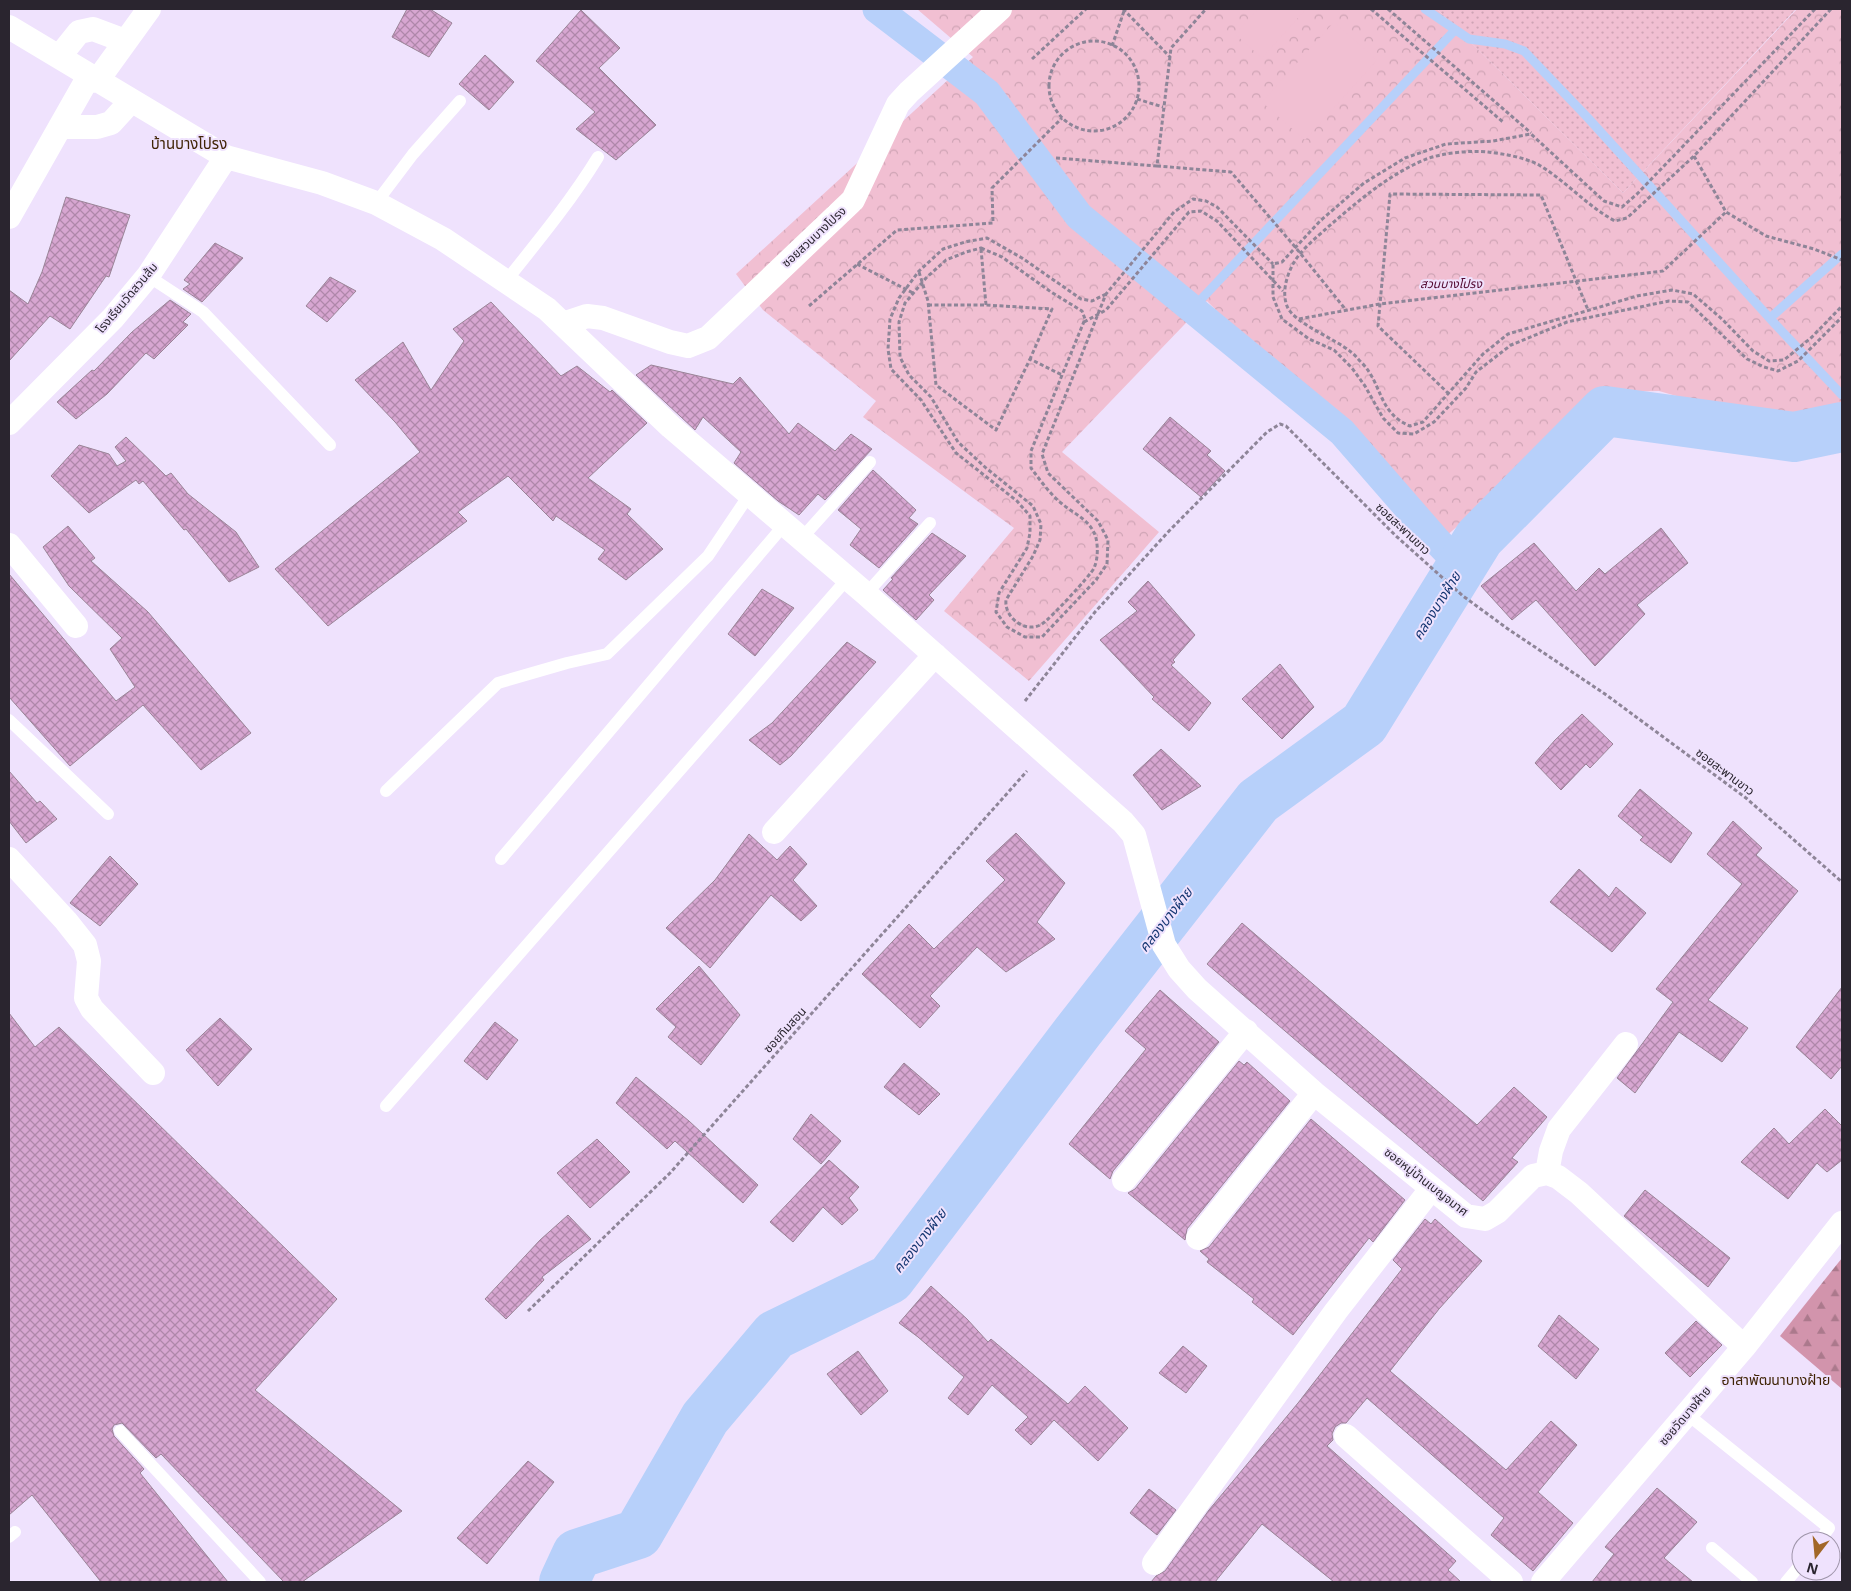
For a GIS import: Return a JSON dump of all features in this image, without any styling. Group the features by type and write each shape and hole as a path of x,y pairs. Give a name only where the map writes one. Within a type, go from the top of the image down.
{"street":[{"path":"9,217 60,126 93,78 126,41 149,9"},
{"name":"ซอยสวนบางโปรง","path":"563,324 587,316 603,318 670,342 688,346 708,338 853,200 898,104 1000,9"},
{"path":"9,27 226,157 322,183 376,203 443,239 547,309 671,427 848,578 1044,752"},
{"path":"59,57 79,32 93,29 126,41"},
{"path":"60,126 97,127 111,123 132,101"},
{"name":"โรงเรียนวัดสวนส้ม","path":"9,423 113,318 148,276 226,157"},
{"path":"9,545 76,626"},
{"path":"774,832 935,655"},
{"name":"ซอยหมู่บ้านเบญจมาศ","path":"1044,752 1110,810 1134,834 1164,946 1179,969 1197,989 1246,1030 1314,1093 1466,1216 1485,1219 1497,1212 1532,1176 1546,1173"},
{"path":"9,859 66,921 85,945 89,961 86,998 92,1009 153,1073"},
{"path":"1124,1180 1246,1030"},
{"path":"1626,1044 1559,1129 1546,1173 1558,1177 1579,1193 1744,1346"},
{"path":"1198,1238 1314,1093"},
{"path":"1154,1563 1336,1311 1431,1189"},
{"name":"ซอยวัดบางฝ้าย","path":"1543,1582 1744,1346 1842,1223"},
{"path":"1346,1436 1511,1582"}],"lane":[{"path":"376,203 413,154 460,101"},
{"path":"506,281 561,213 598,157"},
{"path":"148,276 203,312 330,445"},
{"path":"501,859 792,532 870,462"},
{"path":"386,791 498,683 567,663 607,654 708,556 749,495"},
{"path":"866,594 930,523"},
{"path":"386,1106 848,578"},
{"path":"9,720 108,814"},
{"path":"1687,1414 1829,1528 1827,1531"},
{"path":"120,1431 260,1582"},
{"path":"1712,1548 1752,1582"}],"path":[{"path":"1032,59 1086,9"},
{"path":"1157,166 1171,48 1206,9"},
{"path":"1371,9 1503,122"},
{"path":"1388,9 1531,134 1604,202 1622,208 1815,9"},
{"path":"1284,292 1292,265 1309,244 1355,204 1397,173 1426,159 1457,153 1486,152 1510,156 1538,165 1602,214 1615,221 1626,218 1694,156 1832,9"},
{"path":"1112,46 1123,10 1170,58"},
{"path":"1091,41 1112,46 1121,50 1131,61 1138,75 1139,91 1135,105 1126,118 1115,126 1101,131 1087,131 1074,127 1062,118 1053,107 1049,94 1049,80 1053,65 1063,53 1076,44 1091,41"},
{"path":"1137,99 1163,107"},
{"path":"809,306 897,230 993,223 992,188 1062,118"},
{"path":"1273,264 1282,262 1320,221 1364,183 1405,158 1446,144 1493,142 1531,134"},
{"path":"1694,156 1726,212 1766,236 1842,260"},
{"path":"1056,158 1231,172 1283,232 1346,310"},
{"path":"1449,394 1378,326 1390,194 1541,195 1588,310"},
{"path":"1106,294 1092,300 1081,299 1022,258 987,238 943,249 919,271 899,298 890,319 888,349 891,369 921,400 956,453 1017,501 1030,516 1028,548 999,593 996,612 1007,627 1025,637 1042,637 1096,580 1107,564 1108,540 1098,521 1048,473 1042,454 1106,294 1174,212 1193,199 1206,201 1218,207 1259,248 1273,264 1273,297 1282,319 1309,339 1334,350 1366,386 1383,418 1398,433 1414,434 1434,422 1466,388 1476,372 1511,344 1567,322 1669,301 1688,302 1746,359 1778,371 1798,361 1842,317"},
{"path":"1083,322 1106,310 1189,212 1201,211 1210,215 1284,292 1288,308 1298,319 1351,352 1370,372 1386,407 1398,422 1410,426 1424,422 1483,354 1508,334 1637,296 1672,290 1693,294 1722,319 1754,351 1769,362 1784,360 1808,340 1842,306"},
{"path":"1298,319 1380,304 1663,271 1726,212"},
{"path":"981,248 986,305"},
{"path":"981,248 1002,257 1051,292 1082,311 1085,319 1031,451 1031,468 1060,502 1084,519 1095,536 1098,552 1094,569 1042,625 1031,627 1020,624 1010,617 1005,608 1006,600 1033,556 1040,540 1041,524 1033,506 986,468 958,442 931,397 909,375 900,357 900,322 905,303 922,283 946,260 981,248"},
{"path":"857,264 913,293"},
{"path":"919,271 928,305 936,385 996,430 1052,309 986,305 928,305"},
{"path":"1030,359 1062,375"},
{"name":"ซอยสะพานขาว","path":"1009,721 1095,612 1176,524 1268,432 1280,424 1292,431 1408,546 1463,596 1508,629 1605,694 1746,798 1842,882"},
{"name":"ซอยทิมสอน","path":"528,1311 670,1173 1044,752"}],"green space":[{"name":"สวนบางโปรง","path":"917,9 1437,9 1623,193 1797,9 1842,9 1842,412 1830,420 1760,420 1659,391 1608,392 1443,539 1207,301 1062,452 1159,532 1029,681 944,611 1014,528 863,417 876,401 763,310 736,274 973,57"},
{"path":"1258,9 1306,9 1262,58 1235,34"},
{"path":"1437,9 1796,9 1623,193"},
{"path":"1334,22 1377,60 1305,140 1262,102"},
{"path":"1842,1258 1842,1389 1780,1336"}],"building":[{"path":"407,9 430,9 452,23 429,57 392,37"},
{"path":"581,10 620,48 599,68 656,125 616,160 576,129 595,112 536,61"},
{"path":"485,55 514,82 489,110 459,84"},
{"path":"66,197 130,215 109,277 106,276 70,329 50,316 9,361 9,290 28,304 42,272"},
{"path":"215,243 243,258 202,302 183,289 190,284 184,280"},
{"path":"330,277 356,291 327,322 306,306"},
{"path":"170,300 191,314 183,322 188,325 154,359 146,353 107,394 76,419 57,402 92,370 94,371 132,332"},
{"path":"491,302 561,376 577,366 610,392 612,390 647,423 588,478 631,509 627,514 663,549 626,580 598,559 605,550 556,516 553,521 508,476 458,512 467,521 328,626 275,569 420,452 395,422 355,380 403,342 431,390 464,341 453,329"},
{"path":"651,365 733,384 740,377 789,434 798,423 835,451 851,434 872,449 825,500 818,494 799,515 778,501 734,463 741,452 703,417 695,430 636,375"},
{"path":"1170,417 1211,451 1207,455 1225,471 1201,497 1143,449"},
{"path":"126,437 166,476 171,473 188,494 236,532 259,567 229,582 186,529 184,530 143,481 139,484 136,480 89,513 51,476 79,445 109,454 117,466 126,461 115,447"},
{"path":"873,470 916,510 909,518 918,524 879,568 850,545 861,529 838,510"},
{"path":"68,526 95,558 91,561 148,612 251,733 201,770 143,705 70,766 9,697 9,574 116,701 135,687 110,649 122,638 69,586 43,547"},
{"path":"1661,528 1688,563 1637,605 1645,614 1595,666 1536,600 1512,620 1481,586 1534,543 1576,591 1599,568 1605,574"},
{"path":"932,533 966,556 929,595 934,600 916,620 883,590 893,579 891,578"},
{"path":"1148,581 1195,635 1173,660 1175,662 1171,665 1211,703 1189,731 1152,699 1154,697 1100,640 1137,611 1128,602"},
{"path":"762,589 794,608 755,656 728,634"},
{"path":"847,642 876,662 791,756 780,765 749,740 772,723"},
{"path":"1280,664 1314,707 1282,739 1242,699"},
{"path":"1582,714 1613,744 1590,768 1586,764 1561,790 1535,763"},
{"path":"1161,749 1201,786 1162,810 1133,775"},
{"path":"9,771 37,803 40,801 57,819 26,843 9,821"},
{"path":"1640,789 1692,833 1671,863 1640,840 1643,837 1618,816"},
{"path":"1733,821 1762,848 1756,855 1798,891 1708,1000 1748,1028 1722,1062 1679,1032 1635,1093 1617,1078 1673,1002 1656,989 1742,884 1707,854"},
{"path":"1016,833 1065,883 1037,922 1055,939 1006,972 977,947 930,996 940,1006 920,1028 862,974 909,924 934,949 1005,880 986,861"},
{"path":"749,834 777,860 790,846 807,864 793,880 817,906 801,921 771,895 710,968 666,928 715,880"},
{"path":"110,856 138,884 100,926 70,903"},
{"path":"1579,869 1609,897 1616,887 1646,913 1612,952 1550,902"},
{"path":"1242,923 1477,1125 1514,1087 1547,1117 1512,1158 1518,1162 1483,1201 1207,964"},
{"path":"699,966 740,1015 701,1065 668,1037 676,1027 656,1009"},
{"path":"1842,987 1842,1066 1831,1079 1796,1047"},
{"path":"1160,990 1219,1042 1113,1171 1110,1179 1069,1144 1146,1049 1125,1031"},
{"path":"9,1013 35,1047 59,1027 337,1299 255,1390 402,1511 302,1582 284,1582 161,1454 156,1458 122,1423 114,1425 112,1429 114,1436 144,1469 140,1473 228,1582 101,1582 32,1495 9,1515"},
{"path":"220,1018 252,1049 218,1086 186,1050"},
{"path":"495,1022 518,1040 487,1080 464,1061"},
{"path":"1239,1061 1244,1065 1247,1062 1290,1101 1187,1229 1185,1240 1128,1193 1135,1189"},
{"path":"904,1063 940,1094 919,1115 884,1087"},
{"path":"636,1077 689,1121 758,1185 743,1203 675,1141 667,1149 616,1103"},
{"path":"1825,1109 1842,1126 1842,1160 1827,1172 1817,1163 1788,1199 1741,1162 1774,1128 1789,1144"},
{"path":"811,1114 841,1141 821,1164 793,1139"},
{"path":"1311,1119 1405,1200 1373,1242 1369,1238 1293,1335 1252,1302 1254,1299 1207,1262 1209,1259 1200,1251 1209,1247"},
{"path":"597,1139 630,1172 590,1208 557,1173"},
{"path":"829,1160 859,1187 849,1198 858,1210 842,1225 823,1207 793,1242 770,1222"},
{"path":"1645,1190 1730,1258 1708,1287 1624,1216"},
{"path":"568,1215 591,1239 542,1277 544,1280 506,1319 485,1299 540,1240"},
{"path":"1425,1219 1431,1224 1435,1219 1482,1261 1439,1309 1390,1371 1506,1470 1551,1421 1577,1445 1538,1492 1573,1523 1533,1571 1491,1535 1504,1518 1367,1398 1346,1423 1341,1423 1335,1427 1332,1434 1333,1440 1327,1446 1456,1561 1448,1570 1461,1582 1334,1582 1262,1524 1215,1582 1151,1582 1156,1576 1165,1571 1209,1510 1298,1403 1402,1269 1393,1260"},
{"path":"931,1286 967,1319 988,1342 991,1339 1068,1404 1085,1386 1128,1428 1098,1461 1054,1420 1031,1445 1015,1430 1028,1417 992,1385 968,1415 948,1398 964,1377 899,1323"},
{"path":"1559,1315 1599,1349 1576,1379 1538,1346"},
{"path":"1696,1321 1722,1345 1690,1377 1665,1353"},
{"path":"1183,1346 1207,1366 1186,1393 1159,1373"},
{"path":"858,1351 888,1391 861,1415 827,1374"},
{"path":"528,1461 554,1482 487,1564 457,1538"},
{"path":"1657,1488 1697,1522 1664,1558 1693,1582 1592,1582 1614,1554 1605,1547"},
{"path":"1149,1489 1176,1510 1157,1535 1130,1513"}],"waterway":[{"path":"877,9 987,93 1079,216 1342,432 1461,566"},
{"path":"1425,9 1469,39 1505,44 1524,51 1588,118 1842,395"},
{"path":"1191,310 1455,30"},
{"path":"1770,318 1842,254"},
{"name":"คลองบางฝ้าย","path":"564,1582 577,1554 638,1534 705,1418 775,1335 890,1279 1079,1030 1258,801 1364,724 1479,538 1605,411 1794,437 1842,427"}],"district":[{"name":"บ้านบางโปรง","path":"189,144"},
{"name":"อาสาพัฒนาบางฝ้าย","path":"1776,1380"}]}
